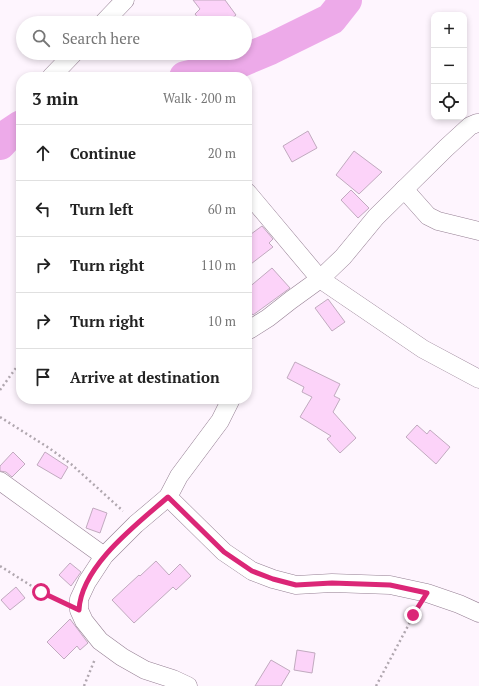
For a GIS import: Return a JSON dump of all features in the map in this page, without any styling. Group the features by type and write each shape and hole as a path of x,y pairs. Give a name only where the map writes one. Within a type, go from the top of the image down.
{"street":[{"path":"110,16 125,0"},
{"path":"56,72 67,60"},
{"path":"252,328 268,318 320,279 343,257 376,217 404,189 470,126 479,123"},
{"path":"404,189 428,216 438,221 479,231"},
{"path":"252,198 320,279 422,349 479,379"},
{"path":"188,686 173,679 145,670 122,658 100,642 84,621 79,610 80,599 87,582 104,556 136,524 168,497 179,476 220,421 228,404"},
{"path":"0,481 104,556"},
{"path":"168,497 224,552 252,571 273,579 296,585 332,583 390,585 427,593 459,604 479,613"}],"path":[{"path":"0,390 16,368"},
{"path":"0,417 71,464 136,524"},
{"path":"0,566 41,592 79,610"},
{"path":"376,686 413,615 427,593"},
{"path":"84,686 92,669 100,642"}],"building":[{"path":"193,0 225,0 236,15 197,16 195,14 200,9"},
{"path":"308,131 317,148 292,162 283,146"},
{"path":"354,151 382,172 359,194 336,175"},
{"path":"351,190 369,208 358,218 341,200"},
{"path":"262,226 273,239 269,243 273,247 252,263 252,233"},
{"path":"272,268 290,288 253,315 252,285"},
{"path":"328,299 345,322 332,331 315,308"},
{"path":"295,362 340,384 334,396 340,399 333,412 356,438 340,453 327,439 331,436 300,417 312,397 302,392 304,387 287,378"},
{"path":"417,425 427,434 430,430 450,447 436,464 406,437"},
{"path":"13,452 25,464 12,477 6,472 0,471 0,466"},
{"path":"45,452 68,467 61,479 37,465"},
{"path":"93,508 107,513 100,533 86,528"},
{"path":"156,561 169,575 180,564 191,576 176,590 173,587 134,623 112,600"},
{"path":"70,563 81,572 71,586 59,575"},
{"path":"16,587 25,598 10,610 1,600"},
{"path":"70,619 88,643 80,650 77,646 64,659 47,642"},
{"path":"297,650 315,653 312,673 294,670"},
{"path":"271,660 290,671 281,686 255,686"}],"waterway":[{"path":"252,57 331,19 346,0"},
{"path":"207,72 225,68 244,60"},
{"path":"0,144 9,134 16,129"}],"route":[{"path":"41,592 79,610 80,599 87,582 104,556 136,524 168,497 180,507 224,552 252,571 273,579 296,585 332,583 390,585 427,593 413,615"}]}
